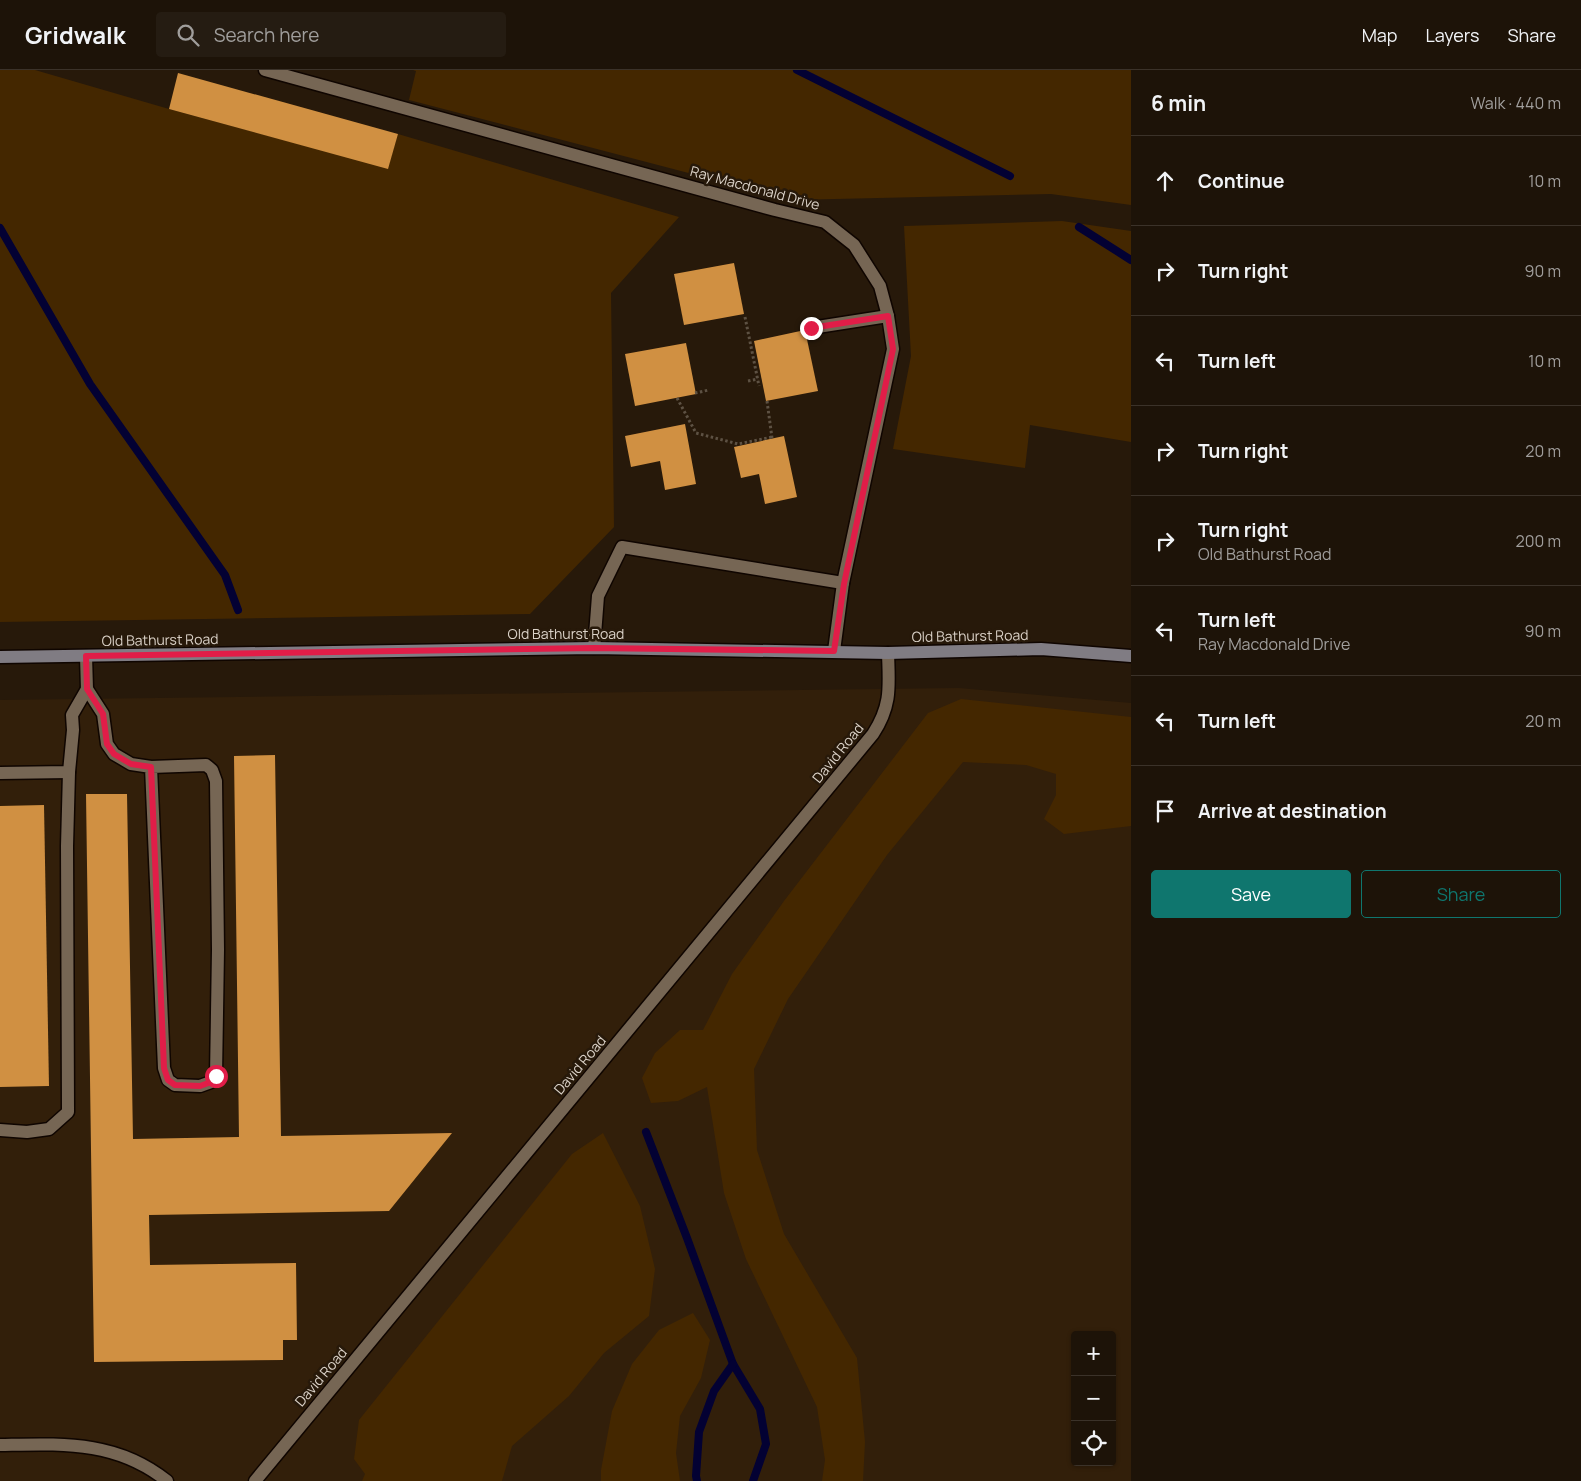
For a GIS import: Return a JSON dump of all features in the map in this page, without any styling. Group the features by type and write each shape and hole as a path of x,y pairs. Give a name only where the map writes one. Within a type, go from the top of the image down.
{"main road":[{"name":"Old Bathurst Road","path":"0,657 594,648 888,652 1042,649 1131,656"}],"street":[{"name":"Ray Macdonald Drive","path":"265,70 825,222 854,245 880,286 888,316 893,349 844,584 834,651"},
{"path":"811,328 888,316"},
{"path":"594,648 598,596 622,548 844,584"},
{"name":"David Road","path":"255,1481 873,734 882,720 888,702 888,652"},
{"path":"86,656 87,689 103,714 107,744 114,754 131,764 151,767 206,766 212,770 216,781 218,950 216,1076 211,1082 200,1086 175,1085 168,1080 164,1068 151,767"},
{"path":"0,1130 26,1132 49,1129 68,1112 67,846 69,772 73,730 72,715 87,689"},
{"path":"0,773 69,772"},
{"path":"0,1445 67,1444 90,1446 114,1452 134,1460 167,1481"}],"path":[{"path":"745,317 759,386"},
{"path":"748,381 758,379"},
{"path":"695,393 709,390"},
{"path":"677,398 696,433 738,444 772,437 767,401"}],"shaded area":[{"path":"0,70 35,70 169,109 388,168 398,134 679,217 611,293 614,527 530,614 0,622"},
{"path":"413,70 1131,70 1131,205 1051,194 792,200 409,100 416,71"},
{"path":"1062,221 1131,231 1131,442 1030,425 1025,468 893,449 911,356 904,226"},
{"path":"959,688 1131,703 1131,1481 0,1481 0,700"},
{"path":"961,699 1131,717 1131,826 1064,834 1044,819 1056,795 1056,774 1026,765 963,762 887,855 788,999 754,1069 757,1150 784,1234 857,1358 865,1442 863,1481 822,1481 825,1460 817,1407 746,1259 724,1193 707,1087 678,1101 651,1103 642,1078 655,1053 680,1030 703,1030 732,974 784,901 928,713"},
{"path":"603,1133 640,1206 655,1269 649,1316 604,1353 569,1396 512,1446 502,1481 362,1481 365,1474 354,1459 359,1420 572,1154"},
{"path":"693,1313 710,1340 701,1378 680,1416 676,1453 680,1481 601,1481 601,1470 612,1411 632,1364 659,1330"}],"building":[{"path":"178,73 398,134 388,169 169,109"},
{"path":"734,263 744,314 684,325 674,274"},
{"path":"805,330 818,391 766,401 754,341"},
{"path":"686,343 696,394 635,406 625,354"},
{"path":"685,424 696,484 665,490 660,461 631,467 625,436"},
{"path":"784,436 797,497 765,504 759,474 741,478 734,447"},
{"path":"275,755 281,1136 452,1133 389,1211 149,1215 150,1265 296,1263 297,1340 283,1340 283,1360 94,1362 86,794 127,794 133,1139 239,1137 234,756"},
{"path":"44,805 49,1086 0,1087 0,806"}],"waterway":[{"path":"797,70 1010,176"},
{"path":"1079,227 1131,260"},
{"path":"0,228 90,384 225,575 238,610"},
{"path":"646,1132 733,1364 760,1409 766,1444 753,1481"},
{"path":"697,1481 699,1432 714,1391 733,1364"}],"route":[{"path":"216,1076 211,1082 200,1086 175,1085 168,1080 164,1068 151,767 131,764 114,754 107,744 103,714 87,689 86,656 594,648 834,651 844,584 893,349 888,316 811,328"}]}
